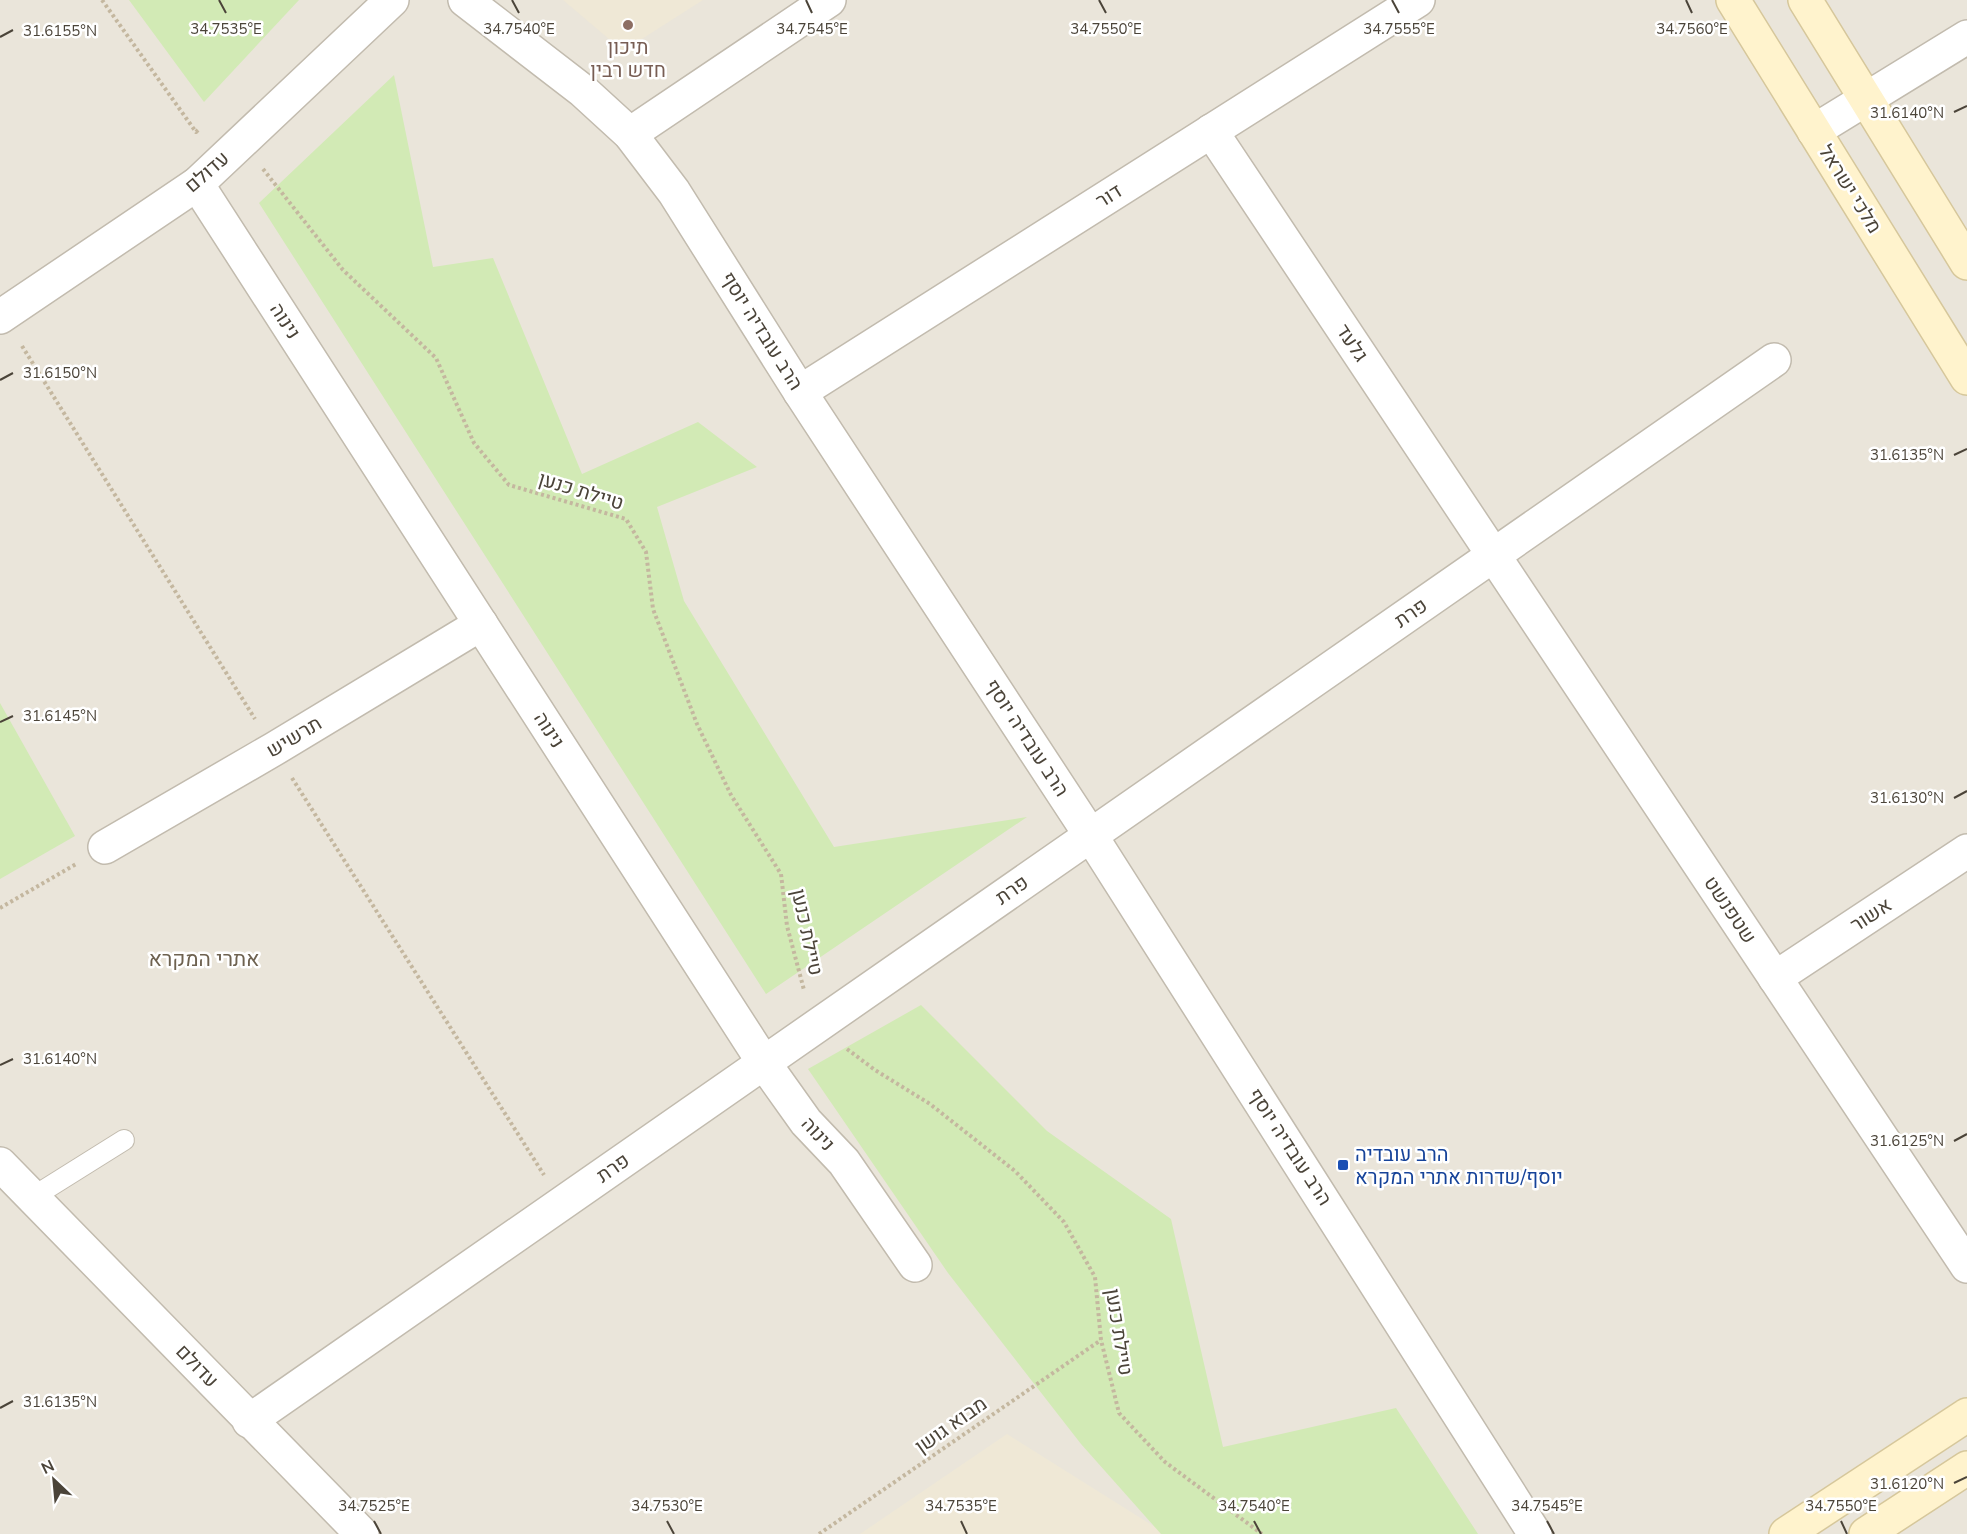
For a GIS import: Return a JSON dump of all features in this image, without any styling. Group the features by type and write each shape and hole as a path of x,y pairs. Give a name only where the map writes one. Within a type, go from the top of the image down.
{"street":[{"name":"עדולם","path":"0,317 197,184 392,0"},
{"name":"הרב עובדיה יוסף","path":"465,0 583,90 630,134 674,192 800,392 1091,836 1535,1532"},
{"path":"630,134 829,0"},
{"name":"דור","path":"800,392 1418,0"},
{"name":"מלכי ישראל","path":"1732,0 1967,378"},
{"path":"1805,0 1967,263"},
{"path":"1814,131 1967,37"},
{"name":"גלעד","path":"1211,131 1493,555"},
{"name":"נינוה","path":"197,184 764,1063 806,1122 844,1162 915,1265"},
{"name":"פרת","path":"249,1421 1774,360"},
{"name":"שטפנשט","path":"1493,555 1967,1266"},
{"name":"תרשיש","path":"105,847 274,749 481,624"},
{"name":"אשור","path":"1775,978 1967,851"},
{"name":"עדולם","path":"0,1164 249,1421 363,1534"},
{"path":"1786,1534 1967,1415"},
{"path":"1866,1534 1967,1468"}],"lane":[{"path":"33,1197 124,1140"}],"path":[{"path":"102,0 196,132 203,126"},
{"name":"טיילת כנען","path":"263,168 343,270 436,358 474,443 509,485 626,519 646,552 654,609 697,724 731,795 781,874 787,926 804,990"},
{"path":"0,908 105,847"},
{"name":"טיילת כנען","path":"846,1048 874,1070 930,1104 1015,1171 1064,1222 1095,1277 1101,1340 1119,1413 1165,1462 1262,1534"},
{"name":"מבוא גושן","path":"819,1534 1101,1340"}],"shaded area":[{"path":"0,0 1967,0 1967,1534 0,1534"},
{"name":"תיכון חדש רבין","path":"563,0 703,0 623,51"},
{"path":"1007,1434 1166,1534 860,1534"}],"green space":[{"path":"129,0 299,0 204,102"},
{"path":"394,75 433,267 493,258 582,474 698,422 757,467 657,507 684,601 834,847 1027,817 766,994 259,203"},
{"path":"0,703 75,836 0,879"},
{"path":"921,1005 1047,1131 1171,1219 1223,1447 1396,1408 1478,1534 1161,1534 1081,1444 948,1273 808,1069"}],"place":[{"name":"תיכון חדש רבין","path":"628,25"},
{"name":"הרב עובדיה יוסף/שדרות אתרי המקרא","path":"1343,1165"}],"district":[{"name":"אתרי המקרא","path":"204,959"}]}
